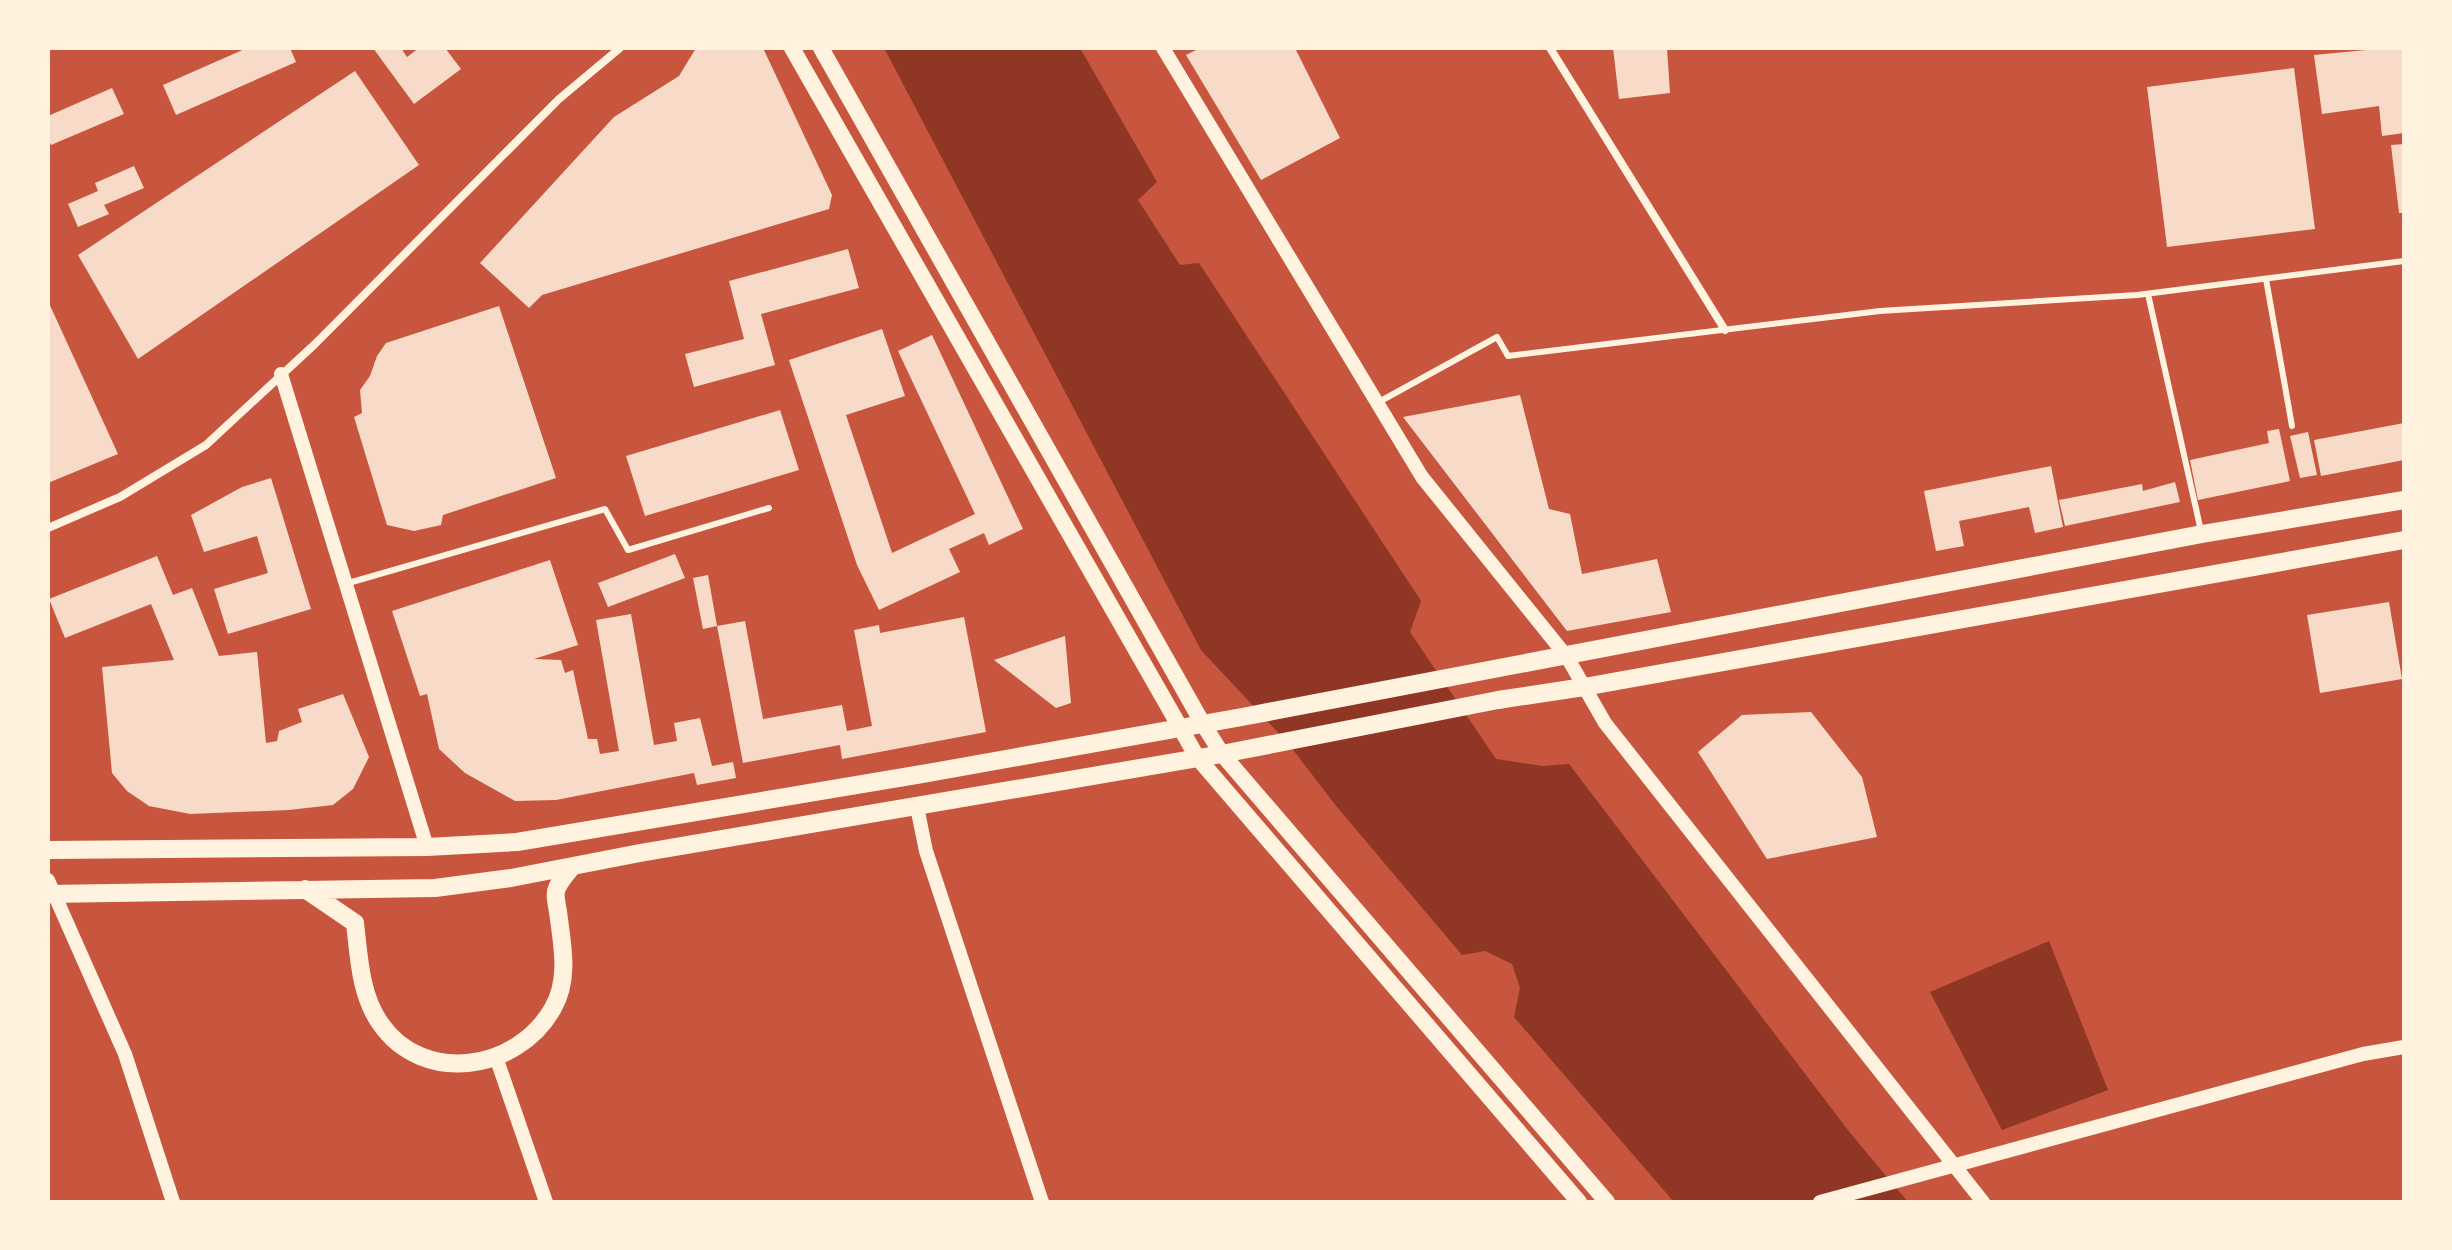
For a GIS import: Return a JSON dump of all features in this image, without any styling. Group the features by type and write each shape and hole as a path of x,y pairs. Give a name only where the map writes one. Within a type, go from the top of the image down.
{"main road":[{"path":"792,48 1197,757 1579,1202"},
{"path":"821,48 1222,754 1607,1202"},
{"path":"48,850 427,847 517,842 1242,717 2202,534 2404,500"},
{"path":"50,889 435,888 571,868 640,853 1222,754 1498,700 2404,540"},
{"path":"305,889 355,923 364,993 381,1024 406,1048 438,1061 473,1064 506,1054 535,1034 555,1006 564,972 556,890 571,868"}],"street":[{"path":"48,528 120,497 206,445 315,344 559,99 620,48"},
{"path":"1163,48 1422,477 1567,657 1605,723 1983,1202"},
{"path":"1550,48 1725,330"},
{"path":"281,374 427,847"},
{"path":"917,807 926,851 1042,1202"},
{"path":"50,889 125,1054 173,1202"},
{"path":"1820,1202 2363,1054 2404,1047"},
{"path":"496,1057 546,1202"}],"lane":[{"path":"1377,403 1497,337 1508,356 1880,311 2148,294 2404,261"},
{"path":"2266,279 2292,426"},
{"path":"2148,294 2202,534"},
{"path":"345,584 605,509 628,550 769,508"}],"shaded area":[{"path":"884,48 1080,48 1157,182 1138,200 1180,265 1199,263 1421,601 1410,632 1496,759 1543,766 1569,764 1851,1134 1908,1202 1674,1202 1514,1017 1520,988 1512,964 1485,951 1462,955 1337,807 1287,742 1201,650"},
{"path":"2049,941 2108,1090 2002,1130 1930,992"}],"building":[{"path":"247,48 290,48 296,62 176,115 163,85"},
{"path":"373,48 401,48 407,57 419,48 445,48 461,69 414,104"},
{"path":"696,48 763,48 832,195 829,209 542,295 529,308 480,263 614,117 679,76"},
{"path":"1200,48 1295,48 1340,138 1261,180 1186,55"},
{"path":"1613,48 1667,48 1670,93 1619,99"},
{"path":"2404,48 2404,133 2382,136 2379,106 2322,114 2314,55"},
{"path":"2294,68 2315,229 2167,247 2147,87"},
{"path":"355,71 419,165 138,359 78,255"},
{"path":"112,88 124,114 51,145 48,116"},
{"path":"2404,144 2404,213 2399,213 2391,145"},
{"path":"134,166 144,188 104,205 109,214 78,227 68,204 98,191 95,183"},
{"path":"848,249 859,288 761,314 775,365 694,387 685,354 744,339 729,281"},
{"path":"48,301 118,454 48,483"},
{"path":"499,306 556,478 443,515 441,525 414,531 387,525 354,417 362,413 360,390 370,376 377,356 386,343"},
{"path":"882,329 905,396 846,415 892,553 975,514 898,351 932,335 1023,529 989,545 984,533 949,549 960,572 879,610 857,565 789,360"},
{"path":"1520,395 1549,509 1570,514 1582,574 1657,559 1671,612 1567,631 1403,417"},
{"path":"780,410 799,470 645,516 626,456"},
{"path":"2404,423 2404,460 2321,476 2314,440"},
{"path":"2279,429 2290,481 2198,500 2190,460 2269,443 2267,431"},
{"path":"2308,432 2317,475 2300,478 2290,436"},
{"path":"2051,466 2063,527 2035,533 2029,507 1959,521 1964,546 1936,551 1924,491"},
{"path":"271,478 311,609 228,634 214,589 268,573 257,536 204,552 191,515 242,487"},
{"path":"2175,482 2180,502 2065,526 2059,500 2142,484 2143,491"},
{"path":"675,554 685,578 608,607 598,583"},
{"path":"157,556 173,595 192,588 219,656 257,652 266,743 277,741 279,731 302,722 298,709 343,694 369,757 353,789 333,805 190,814 149,806 127,791 112,773 102,667 174,660 151,604 65,638 49,599"},
{"path":"550,560 578,645 534,659 561,660 565,673 573,670 588,739 597,739 600,754 619,751 596,620 631,614 654,745 677,741 674,723 700,718 712,766 733,762 736,778 697,785 694,773 556,800 515,801 465,773 439,749 427,694 420,696 392,611"},
{"path":"708,575 717,626 703,629 693,578"},
{"path":"2389,602 2402,679 2320,693 2307,615"},
{"path":"964,617 986,732 842,759 840,745 743,763 717,626 745,621 763,719 842,705 847,731 872,726 854,630 879,625 880,633"},
{"path":"1065,636 1071,703 1056,708 994,660"},
{"path":"1811,712 1862,777 1877,837 1767,859 1698,752 1742,715"}]}
